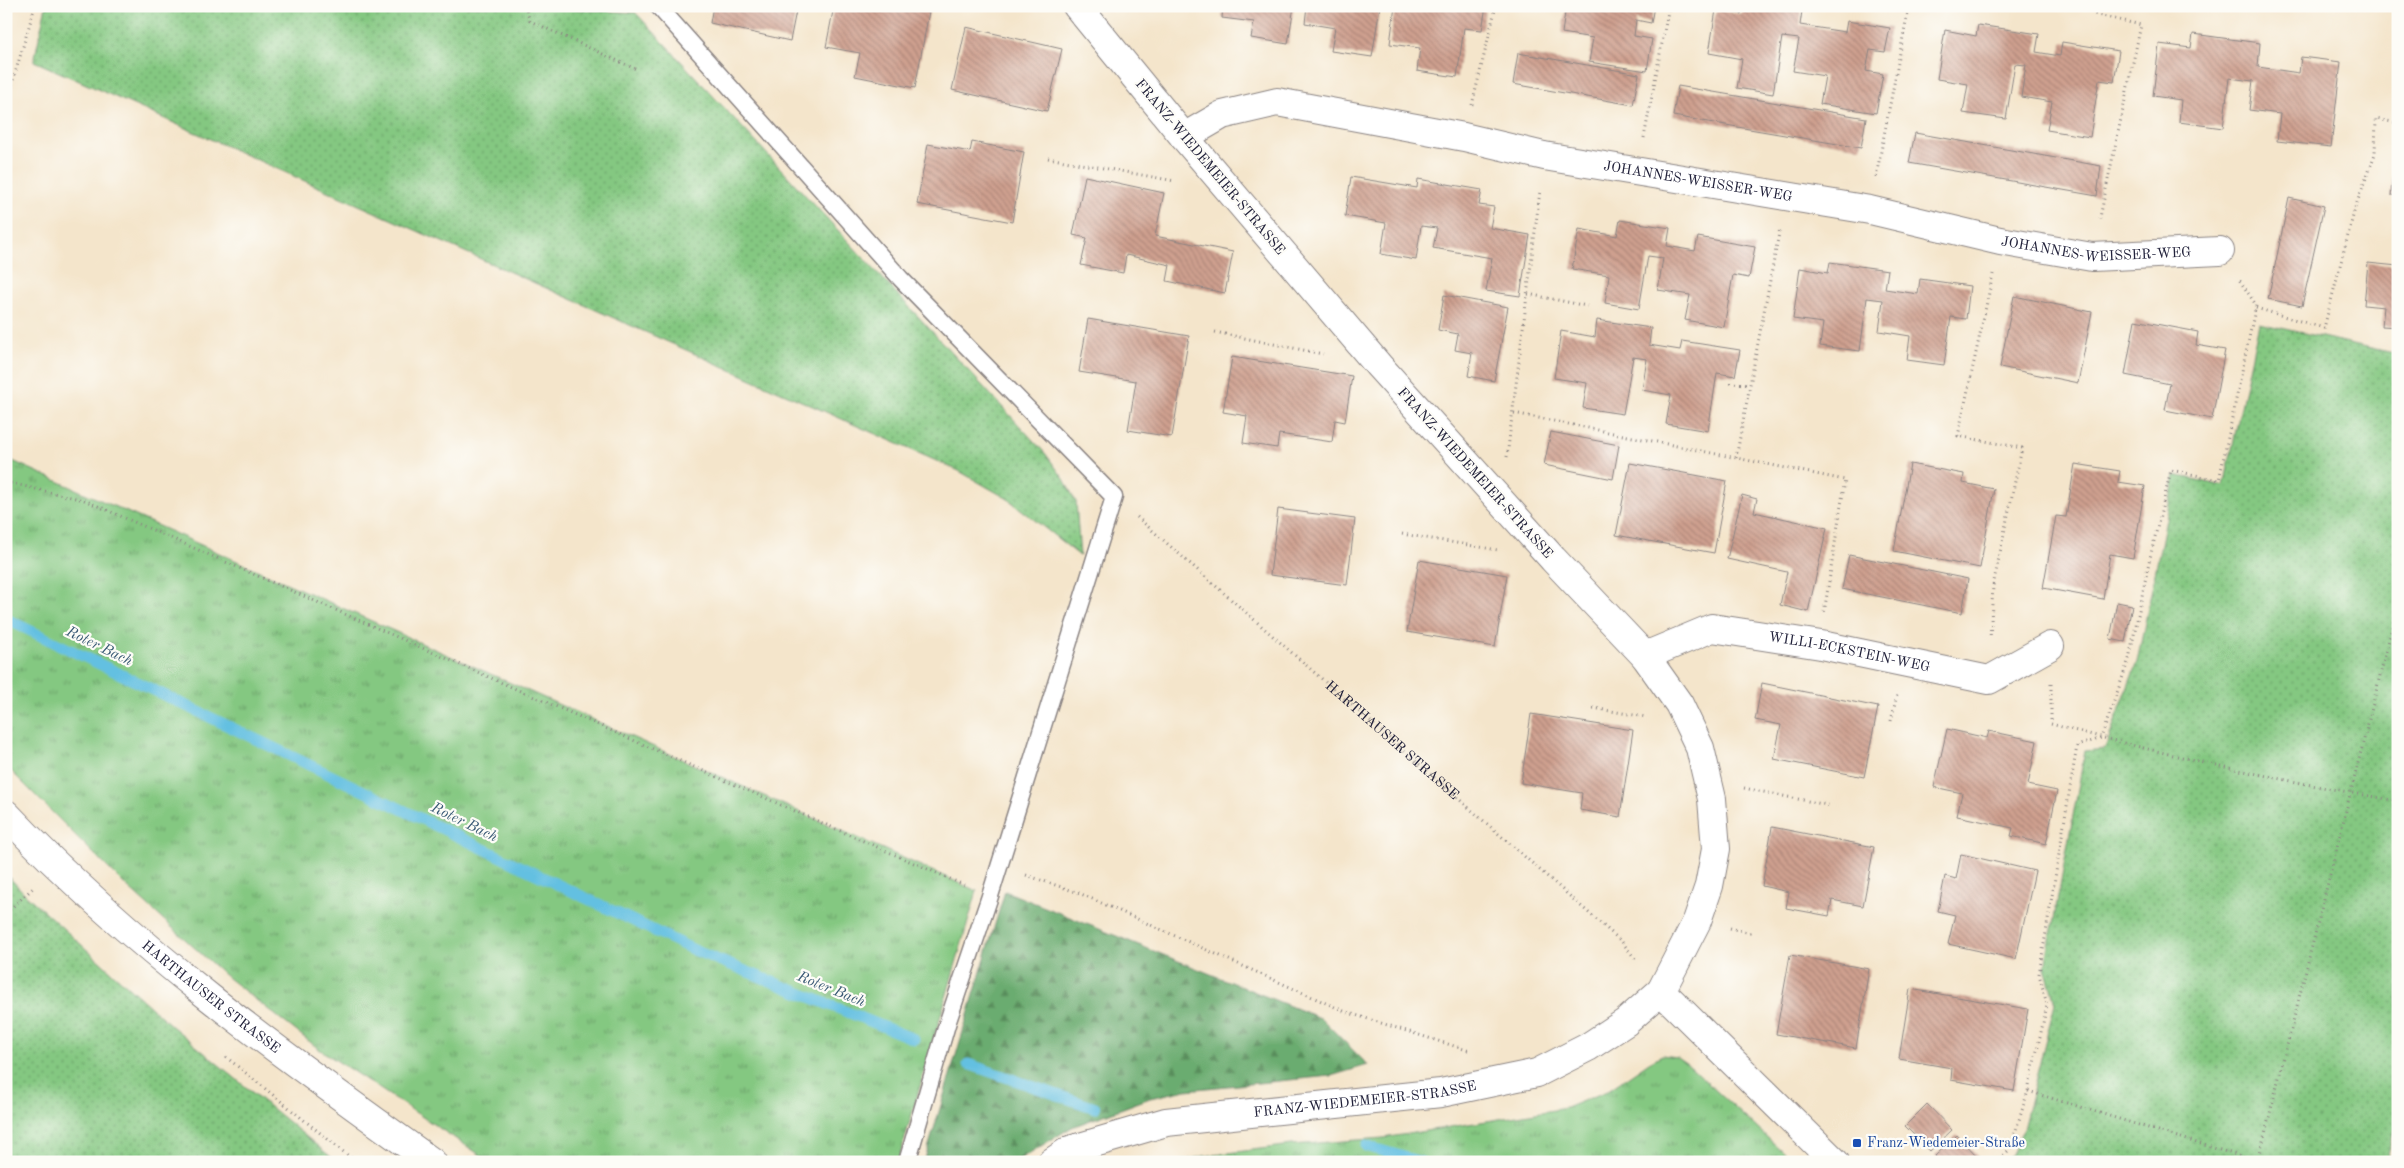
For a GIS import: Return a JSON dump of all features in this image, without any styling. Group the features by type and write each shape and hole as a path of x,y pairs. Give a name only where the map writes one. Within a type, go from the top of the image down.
{"street":[{"name":"FRANZ-WIEDEMEIER-STRASSE","path":"1052,1162 1070,1150 1166,1122 1441,1093 1537,1073 1588,1047 1626,1022 1661,991 1697,921 1709,886 1716,849 1712,799 1700,748 1678,704 1645,656 1553,559 1379,366 1229,191 1077,6"},
{"name":"JOHANNES-WEISSER-WEG","path":"1184,137 1222,115 1277,102 1464,138 1544,156 1870,210 2000,241 2092,257 2220,251"},
{"name":"WILLI-ECKSTEIN-WEG","path":"1645,656 1712,628 1821,644 1989,680"},
{"path":"1989,680 2050,646"},
{"name":"HARTHAUSER STRASSE","path":"6,814 51,861 184,979 311,1076 432,1162"},
{"path":"1661,991 1835,1162"}],"lane":[{"path":"658,6 901,279 1114,497 990,896 948,1021 907,1162"}],"path":[{"path":"6,104 35,6"},
{"path":"525,6 530,21 638,70"},
{"path":"1464,138 1496,6"},
{"path":"1637,170 1669,6"},
{"path":"1870,210 1909,6"},
{"path":"2092,257 2141,25 2093,14 2095,6"},
{"path":"2101,738 2130,659 2149,562 2171,470 2219,480 2256,307 2324,328 2355,208 2375,154 2376,120 2398,123"},
{"path":"1544,156 1514,413 1845,480 1825,598"},
{"path":"1048,158 1229,191"},
{"path":"1736,458 1786,196"},
{"path":"1989,680 1993,586 2022,448 1958,436 2000,241"},
{"path":"1528,294 1587,306"},
{"path":"1216,332 1379,366"},
{"path":"1730,383 1750,384"},
{"path":"6,482 84,500 990,896"},
{"name":"HARTHAUSER STRASSE","path":"1114,497 1622,942 1661,991"},
{"path":"1402,534 1553,559"},
{"path":"2028,1092 2259,1162 2349,792 2398,604"},
{"path":"2050,646 2051,724 2101,738 2398,801"},
{"path":"1593,708 1688,724"},
{"path":"1996,1162 2010,1149 2028,1092 2047,1005 2038,974 2077,746 2101,738"},
{"path":"1707,780 1832,806"},
{"path":"999,866 1079,893 1346,1012 1474,1052"}],"green space":[{"path":"46,6 533,6 636,13 1045,453 1064,479 1076,502 1080,556 1008,499 959,471 34,61"},
{"path":"2259,323 2398,354 2398,1119 2386,1162 2003,1162 2012,1154 2023,1129 2055,1003 2045,967 2085,751 2105,749 2137,662 2175,475 2224,486"},
{"path":"6,458 977,891 898,1162 491,1162 319,1049 228,978 124,884 6,766"},
{"path":"6,874 26,895 173,1027 337,1162 6,1162"},
{"path":"1005,891 1322,1019 1368,1065 1331,1076 1186,1090 1150,1098 1072,1127 1015,1162 924,1162"},
{"path":"1662,1055 1677,1057 1687,1064 1794,1162 1178,1162 1204,1156 1292,1145 1383,1138 1566,1108 1607,1091"}],"building":[{"path":"713,6 797,6 790,41 710,23"},
{"path":"834,6 930,6 915,88 855,76 860,53 826,47"},
{"path":"1223,6 1294,6 1288,44 1251,38 1254,22 1222,18"},
{"path":"1307,6 1380,6 1372,57 1331,51 1335,28 1305,23"},
{"path":"1395,6 1486,6 1482,30 1464,28 1457,77 1417,71 1420,48 1390,44"},
{"path":"1566,6 1654,6 1651,23 1636,20 1634,36 1652,39 1647,71 1589,62 1593,38 1562,33"},
{"path":"1743,6 1776,6 1802,11 1800,25 1845,32 1847,21 1890,28 1885,52 1870,50 1866,71 1883,74 1876,113 1820,104 1825,76 1793,71 1799,39 1782,37 1773,94 1737,88 1742,59 1709,53 1716,10 1741,14"},
{"path":"1978,25 2039,34 2036,52 2060,56 2062,42 2119,51 2114,82 2099,80 2090,137 2047,130 2052,102 2021,97 2026,65 2015,64 2006,119 1963,113 1968,84 1937,79 1945,30 1976,36"},
{"path":"966,27 1062,49 1047,111 952,90"},
{"path":"2193,34 2260,43 2258,67 2299,73 2301,57 2341,62 2331,147 2277,141 2280,114 2249,110 2253,81 2229,78 2223,128 2179,122 2181,100 2153,96 2159,44 2191,48"},
{"path":"1518,53 1639,74 1633,105 1513,84"},
{"path":"1678,86 1866,118 1861,148 1673,116"},
{"path":"1915,133 2101,166 2097,196 1909,163"},
{"path":"972,142 1024,152 1012,222 917,204 928,144 970,152"},
{"path":"2396,146 2398,146 2398,196 2391,195"},
{"path":"1085,176 1164,193 1155,236 1233,252 1225,293 1167,281 1170,265 1126,255 1123,273 1081,265 1087,238 1073,235"},
{"path":"1351,177 1417,188 1418,179 1482,190 1479,205 1494,207 1490,228 1530,235 1520,296 1486,291 1492,258 1433,248 1437,228 1421,226 1416,260 1381,254 1386,223 1345,216"},
{"path":"2289,198 2324,206 2302,306 2268,299"},
{"path":"1620,220 1670,228 1667,246 1695,251 1698,237 1755,247 1749,278 1733,275 1724,327 1685,320 1690,295 1658,290 1663,258 1648,256 1639,309 1605,303 1609,275 1572,269 1579,229 1617,236"},
{"path":"1830,262 1888,270 1885,289 1918,294 1920,279 1970,286 1966,319 1951,317 1944,365 1907,360 1910,336 1879,331 1883,300 1867,298 1860,351 1820,346 1823,323 1793,319 1800,268 1828,273"},
{"path":"2368,263 2398,266 2398,327 2382,326 2384,307 2364,305"},
{"path":"1444,295 1508,307 1494,381 1468,376 1472,353 1455,350 1458,334 1438,330"},
{"path":"2014,296 2092,312 2078,383 2000,367"},
{"path":"1088,319 1189,336 1172,437 1128,430 1136,381 1079,372"},
{"path":"1597,320 1651,328 1649,345 1680,350 1682,341 1740,350 1735,376 1717,373 1708,431 1666,424 1671,395 1642,390 1647,359 1633,357 1623,414 1583,408 1587,383 1554,378 1561,331 1595,337"},
{"path":"2135,320 2198,332 2196,345 2225,350 2212,419 2165,410 2170,384 2125,375"},
{"path":"1232,357 1352,376 1345,422 1335,420 1332,442 1279,434 1277,448 1243,443 1247,416 1223,412"},
{"path":"1551,432 1619,445 1613,479 1544,465"},
{"path":"1630,463 1727,481 1714,553 1616,535"},
{"path":"1910,464 1964,474 1963,483 1994,489 1980,568 1894,551"},
{"path":"2075,464 2120,471 2118,482 2145,486 2133,558 2110,554 2103,599 2043,588 2056,516 2066,517"},
{"path":"1742,495 1757,499 1754,512 1827,528 1808,612 1780,605 1787,572 1727,559"},
{"path":"1278,509 1355,519 1347,585 1270,575"},
{"path":"1849,555 1968,579 1962,613 1842,589"},
{"path":"1419,560 1507,575 1495,647 1407,632"},
{"path":"2117,602 2132,605 2125,642 2110,639"},
{"path":"1762,683 1878,707 1864,777 1774,759 1781,725 1755,720"},
{"path":"1531,714 1633,730 1620,817 1580,810 1582,793 1521,783"},
{"path":"1947,729 1987,738 1989,731 2037,741 2028,785 2057,791 2046,844 2011,836 2013,828 1957,816 1962,793 1934,787"},
{"path":"1772,827 1874,847 1863,906 1832,900 1829,916 1786,908 1789,892 1762,886"},
{"path":"1961,854 2035,871 2016,959 1948,944 1955,915 1938,911 1945,876 1956,879"},
{"path":"1790,955 1869,969 1856,1048 1776,1034"},
{"path":"1910,989 2028,1009 2014,1091 1951,1080 1952,1068 1899,1059"},
{"path":"1927,1104 1952,1130 1930,1151 1905,1126"},
{"path":"1957,1135 1980,1159 1977,1162 1940,1162 1935,1156"}],"waterway":[{"name":"Roter Bach","path":"6,619 696,951 914,1039"},
{"name":"Roter Bach","path":"968,1064 1095,1108"},
{"name":"Roter Bach","path":"1366,1146 1421,1162"}],"place":[{"name":"Franz-Wiedemeier-Straße","path":"1857,1143"}]}
